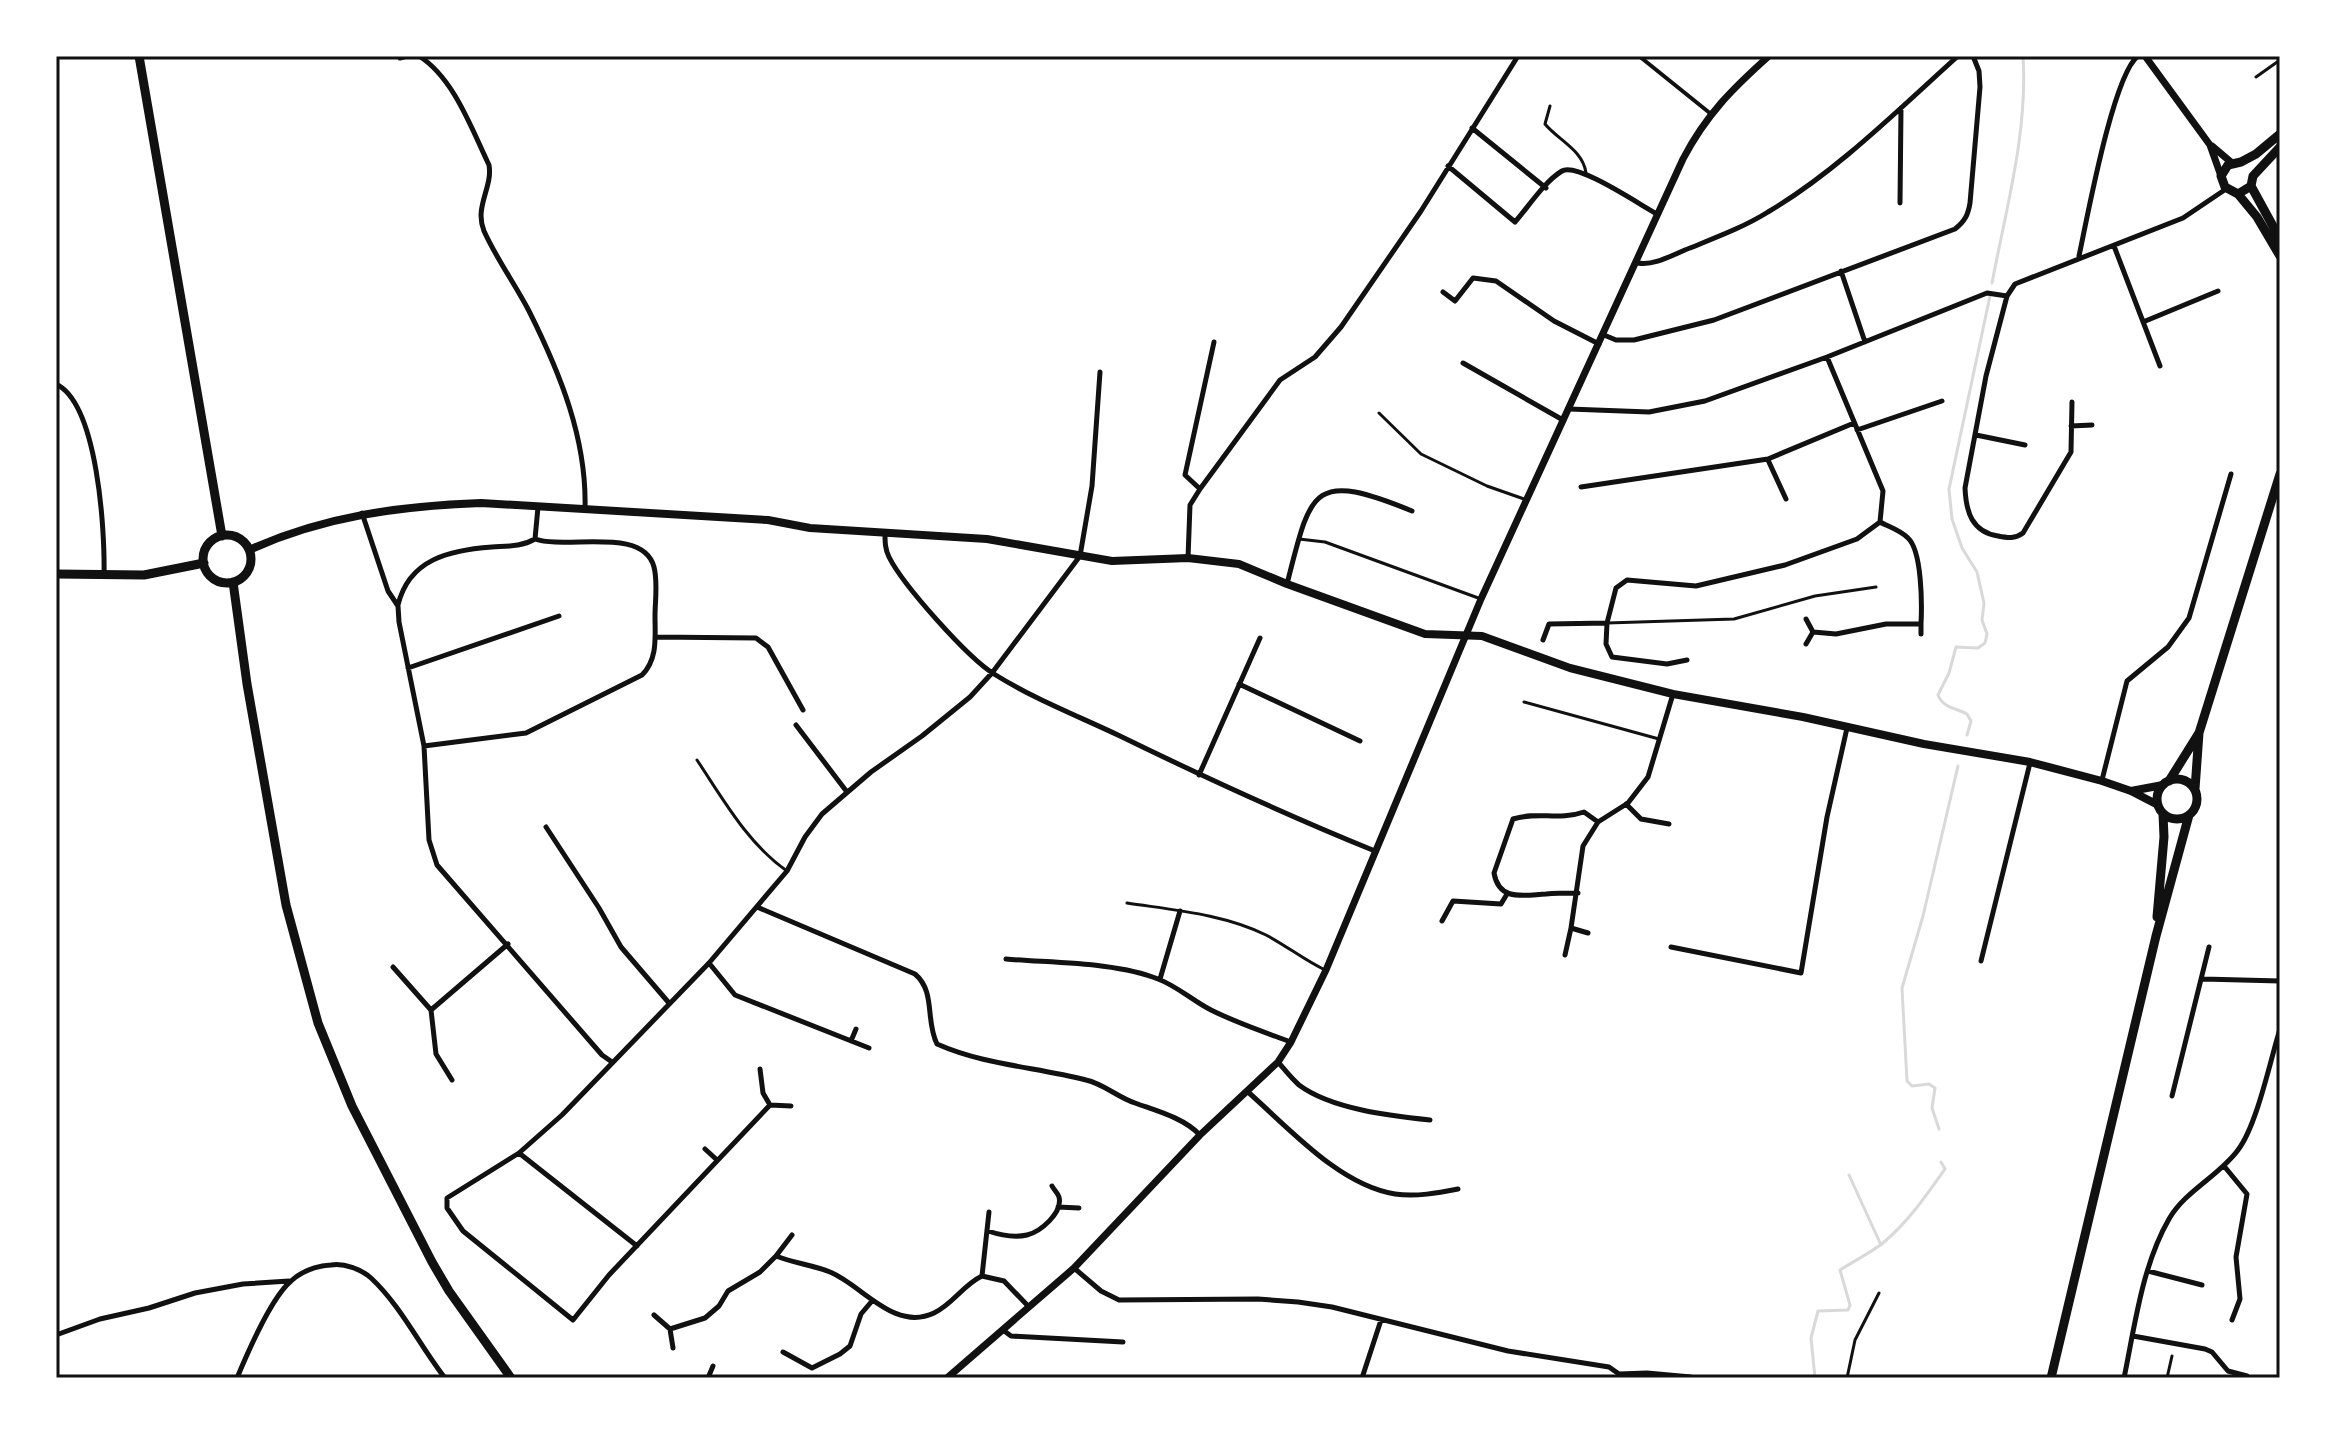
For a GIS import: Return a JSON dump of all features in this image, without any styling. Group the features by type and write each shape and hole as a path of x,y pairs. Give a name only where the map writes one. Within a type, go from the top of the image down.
{"main road":[{"path":"139,56 222,536"},
{"path":"2280,134 2268,146 2224,168 2221,176 2227,189 2238,194 2257,217 2280,256"},
{"path":"2238,194 2280,147"},
{"path":"2237,162 2250,169 2252,181 2280,239"},
{"path":"2051,1378 2156,936 2189,815 2197,803 2199,733 2280,474"},
{"path":"249,550 294,531 362,513 435,504 501,504 768,520 810,528 987,539 1112,561 1188,558 1239,564 1425,634 1482,636 1570,668 1673,694 2030,762 2131,791 2176,819 2189,815"},
{"path":"222,536 241,540 249,550 250,566 241,579 233,582 225,583 211,577 204,563 203,556 210,543 222,536"},
{"path":"56,574 144,575 204,563"},
{"path":"233,582 247,684 286,905 318,1023 352,1106 432,1262 511,1378"},
{"path":"2156,936 2164,837 2158,791 2199,733"},
{"path":"2131,791 2183,780 2195,789"}],"street":[{"path":"400,58 407,56"},
{"path":"419,56 448,86 489,165 491,174 481,211 483,230 529,312 575,420 585,488 585,510"},
{"path":"1188,558 1190,505 1200,489 1280,380 1315,357 1341,327 1421,211 1518,56"},
{"path":"1639,56 1711,114"},
{"path":"947,1378 1074,1268 1200,1135 1278,1062 1291,1042 1338,943 1481,599 1638,263 1657,214 1700,128 1729,92 1769,56"},
{"path":"1638,263 1666,258 1767,213 1818,178 1958,56"},
{"path":"1604,335 1626,340 1659,335 1714,320 1955,229 1965,220 1970,203 1980,87 1979,71 1973,56"},
{"path":"2079,257 2117,97 2127,69 2138,56"},
{"path":"2145,56 2210,145 2221,176"},
{"path":"1900,203 1901,107"},
{"path":"1471,128 1546,188"},
{"path":"2210,145 2237,162"},
{"path":"1448,166 1515,222 1563,170 1570,169 1586,174 1657,214"},
{"path":"2072,402 2071,452 2023,533 2017,537 1992,535 1978,529 1966,507 1965,488 1986,376 2007,296 2015,284 2183,218 2227,189"},
{"path":"2114,246 2160,366"},
{"path":"1841,271 1865,342"},
{"path":"1443,292 1455,301 1473,278 1496,281 1554,321 1599,344"},
{"path":"2143,322 2218,291"},
{"path":"1568,409 1618,413 1667,410 1705,401 1827,357 1987,293 2007,296"},
{"path":"1200,489 1185,475 1214,342"},
{"path":"1687,660 1667,664 1612,657 1606,644 1607,623 1616,588 1627,580 1696,586 1785,565 1857,539 1880,522 1883,491 1827,357"},
{"path":"1463,363 1563,420"},
{"path":"791,1106 770,1105 609,1275 573,1320 463,1231 447,1208 447,1198 519,1153 562,1115 709,963 787,871 805,837 822,814 970,697 992,673 1080,556 1092,486 1100,372"},
{"path":"56,384 73,396 83,418 97,477 105,545 104,576"},
{"path":"1581,487 1768,459 1856,426 1942,401"},
{"path":"2071,426 2092,425"},
{"path":"1976,435 2025,445"},
{"path":"1768,459 1786,499"},
{"path":"2102,781 2127,681 2168,647 2189,618 2231,474"},
{"path":"1287,584 1298,539 1311,505 1322,493 1345,489 1412,511"},
{"path":"535,539 538,507"},
{"path":"362,513 388,591 398,606 424,746 429,840 437,865 602,1055 612,1062"},
{"path":"1880,522 1903,533 1916,551 1921,634"},
{"path":"885,533 885,546 900,574 933,614 992,673 1199,775 1375,851"},
{"path":"398,606 404,588 415,572 439,556 457,551 518,546 535,539 549,543 629,543 641,548 655,569 653,658 642,675 526,733 424,746"},
{"path":"408,668 559,616"},
{"path":"1806,619 1813,632"},
{"path":"1543,640 1549,624 1607,623"},
{"path":"1813,632 1836,634 1886,624 1921,624"},
{"path":"1806,644 1813,632"},
{"path":"655,637 756,638 768,647 803,710"},
{"path":"1199,775 1260,638"},
{"path":"1239,684 1360,741"},
{"path":"1565,955 1578,893 1583,846 1598,822 1626,804 1648,777 1673,694"},
{"path":"796,725 847,792"},
{"path":"1671,947 1801,973 1827,817 1847,728"},
{"path":"1981,961 2030,762"},
{"path":"1626,804 1641,819 1669,824"},
{"path":"1578,893 1523,897 1507,894 1500,889 1494,873 1513,819 1531,813 1556,817 1584,812 1598,822"},
{"path":"546,827 621,947 669,1003"},
{"path":"1442,921 1453,901 1501,904 1507,894"},
{"path":"756,906 915,974 925,982 929,993 932,1033 937,1044 1025,1069 1090,1080 1131,1102 1189,1125 1200,1135"},
{"path":"1160,980 1180,911"},
{"path":"1571,928 1588,933"},
{"path":"431,1010 508,944"},
{"path":"2172,1096 2209,947"},
{"path":"1006,959 1120,970 1160,980 1213,1011 1291,1042"},
{"path":"709,963 735,995 869,1048"},
{"path":"393,967 431,1010 436,1054 452,1080"},
{"path":"2203,979 2280,981"},
{"path":"851,1041 856,1029"},
{"path":"2124,1378 2148,1271 2158,1241 2171,1215 2224,1166 2249,1133 2280,1029"},
{"path":"1278,1062 1299,1085 1320,1097 1392,1116 1430,1120"},
{"path":"760,1069 763,1093 770,1105"},
{"path":"1248,1092 1336,1168 1366,1185 1398,1195 1458,1189"},
{"path":"705,1149 717,1160"},
{"path":"519,1153 637,1246"},
{"path":"2224,1166 2247,1194 2236,1257 2240,1299 2232,1320"},
{"path":"988,1231 1004,1236 1027,1235 1044,1227 1058,1207 1059,1198 1052,1186"},
{"path":"1058,1207 1079,1208"},
{"path":"982,1276 989,1212"},
{"path":"670,1329 705,1318 719,1306 728,1291 760,1272 792,1235"},
{"path":"776,1256 828,1271 852,1283 872,1301 893,1313 910,1317 930,1315 948,1305 982,1276 1004,1281 1029,1307"},
{"path":"237,1378 252,1343 290,1281 310,1268 332,1264 348,1266 368,1276 389,1298 445,1378"},
{"path":"1074,1268 1101,1291 1119,1300 1258,1299 1298,1302 1332,1307 1508,1351 1609,1367 1619,1376 1647,1373 1691,1377"},
{"path":"2148,1271 2202,1285"},
{"path":"56,1335 100,1319 195,1293 243,1284 290,1281"},
{"path":"812,1368 850,1346 861,1314 872,1301"},
{"path":"654,1315 670,1329 673,1348"},
{"path":"1362,1378 1381,1320"},
{"path":"1003,1330 1011,1336 1123,1342"},
{"path":"2133,1336 2205,1349 2212,1352 2228,1371 2247,1376"},
{"path":"2170,1345 2172,1356"},
{"path":"783,1352 812,1368"},
{"path":"708,1378 713,1366"},
{"path":"812,1368 812,1378"}],"lane":[{"path":"2256,77 2280,60"},
{"path":"1550,106 1545,124 1585,164 1586,174"},
{"path":"1379,413 1421,454 1487,486 1527,500"},
{"path":"1298,539 1325,542 1481,599"},
{"path":"1607,623 1734,619 1815,596 1876,587"},
{"path":"1524,702 1661,740"},
{"path":"697,760 733,814 767,857 787,871"},
{"path":"1127,903 1222,920 1256,931 1299,958 1326,970"},
{"path":"1847,1378 1855,1340 1879,1293"},
{"path":"2167,1378 2172,1356"}],"waterway":[{"path":"1992,283 2019,142 2023,56"},
{"path":"1967,735 1971,721 1967,714 1946,705 1938,695 1949,673 1956,647 1978,648 1985,643 1987,634 1982,620 1984,603 1977,572 1962,548 1952,519 1949,489 1990,296"},
{"path":"1939,1129 1932,1108 1935,1088 1929,1084 1912,1086 1907,1081 1902,988 1923,916 1958,766"},
{"path":"1815,1378 1811,1338 1818,1311 1848,1310 1850,1305 1840,1270 1878,1247 1901,1226 1945,1169 1941,1162"},
{"path":"1849,1175 1881,1245"}]}
